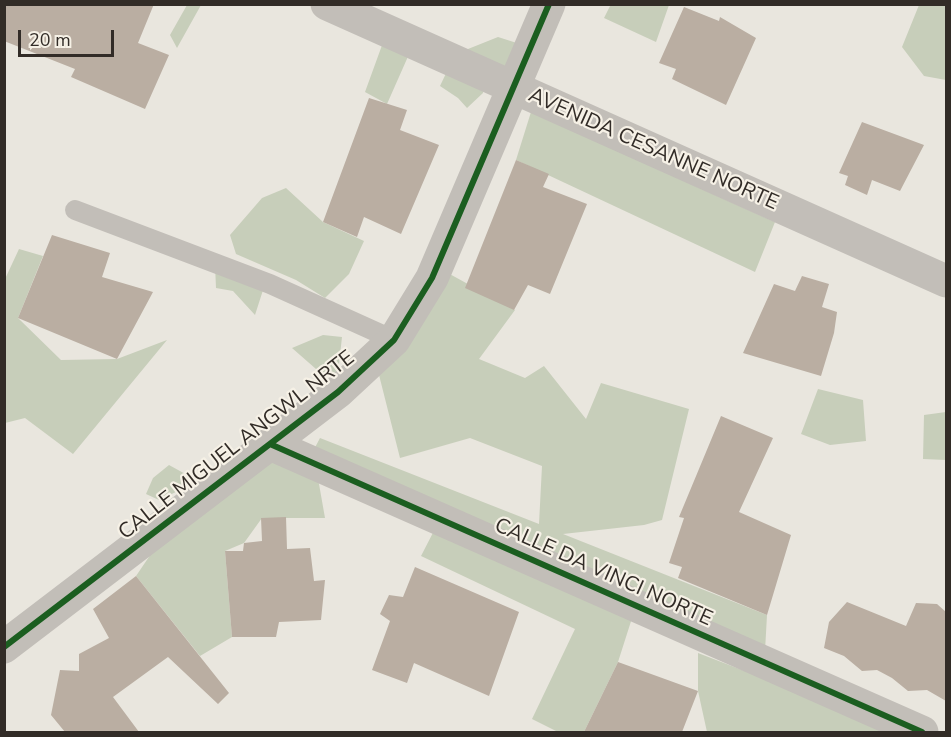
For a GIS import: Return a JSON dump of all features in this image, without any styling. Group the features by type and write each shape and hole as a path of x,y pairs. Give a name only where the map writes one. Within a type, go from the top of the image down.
{"street":[{"name":"AVENIDA CESANNE NORTE","path":"327,4 946,281"},
{"name":"CALLE MIGUEL ANGWL NRTE","path":"4,647 338,392 394,340 432,278 549,4"},
{"name":"CALLE DA VINCI NORTE","path":"270,444 922,732"}],"lane":[{"path":"75,210 270,284 394,340"}],"green space":[{"path":"611,4 669,5 656,42 604,18"},
{"path":"941,4 945,6 946,80 924,76 902,47 919,5"},
{"path":"187,5 201,5 177,48 170,35"},
{"path":"385,37 410,52 387,104 365,92"},
{"path":"498,37 523,45 513,86 458,53"},
{"path":"450,65 485,81 483,93 467,108 458,98 440,86"},
{"path":"531,112 775,222 755,272 516,160"},
{"path":"286,188 323,222 364,241 349,274 325,298 296,280 236,254 230,235 262,198"},
{"path":"19,249 43,256 18,318 61,360 117,359 167,340 73,454 25,418 5,423 5,279"},
{"path":"215,265 264,287 255,315 233,291 216,288"},
{"path":"437,267 515,310 479,359 525,378 544,366 586,419 601,383 689,409 662,520 644,525 563,534 767,615 765,651 309,459 320,438 539,524 542,466 470,438 400,458 378,371"},
{"path":"323,335 342,337 338,373 324,376 292,348"},
{"path":"818,389 863,400 866,441 830,445 801,434"},
{"path":"946,412 946,460 923,459 924,415"},
{"path":"264,462 316,467 325,518 262,518 244,543 225,551 232,637 200,656 136,576 157,545"},
{"path":"169,465 189,476 178,491 159,500 146,494 153,478"},
{"path":"438,523 633,615 618,662 584,732 558,732 532,719 575,629 421,556"},
{"path":"698,653 903,732 707,732 698,691"}],"building":[{"path":"4,4 154,4 138,43 169,55 145,109 71,77 75,69 4,41"},
{"path":"684,7 719,21 720,17 756,38 726,105 672,79 676,69 659,63"},
{"path":"369,98 407,110 400,130 439,145 401,234 364,217 357,237 323,222"},
{"path":"862,122 924,145 900,191 872,180 867,195 845,185 848,176 839,173"},
{"path":"516,160 549,174 543,187 587,204 550,294 528,285 514,310 465,288"},
{"path":"52,235 110,253 102,277 153,292 117,359 18,318"},
{"path":"802,276 829,284 822,307 837,312 834,333 821,376 743,353 774,284 795,291"},
{"path":"721,416 773,438 739,512 791,535 767,615 678,578 682,567 669,563 684,518 679,517"},
{"path":"286,517 287,549 310,548 314,581 325,580 321,620 279,622 276,637 232,637 225,551 243,551 244,543 262,541 261,518"},
{"path":"415,567 519,612 489,696 414,663 407,683 372,670 390,621 380,614 389,595 403,597"},
{"path":"136,576 229,693 218,704 168,657 113,697 139,732 65,732 51,715 60,670 79,671 79,654 109,638 93,609"},
{"path":"847,602 906,626 916,603 937,604 946,612 946,701 927,690 908,691 877,670 862,671 844,656 824,648 829,622"},
{"path":"618,662 698,691 682,732 584,732"}],"cycle path":[{"path":"4,647 338,392 394,340 432,278 549,4"},
{"path":"270,444 922,732"}]}
